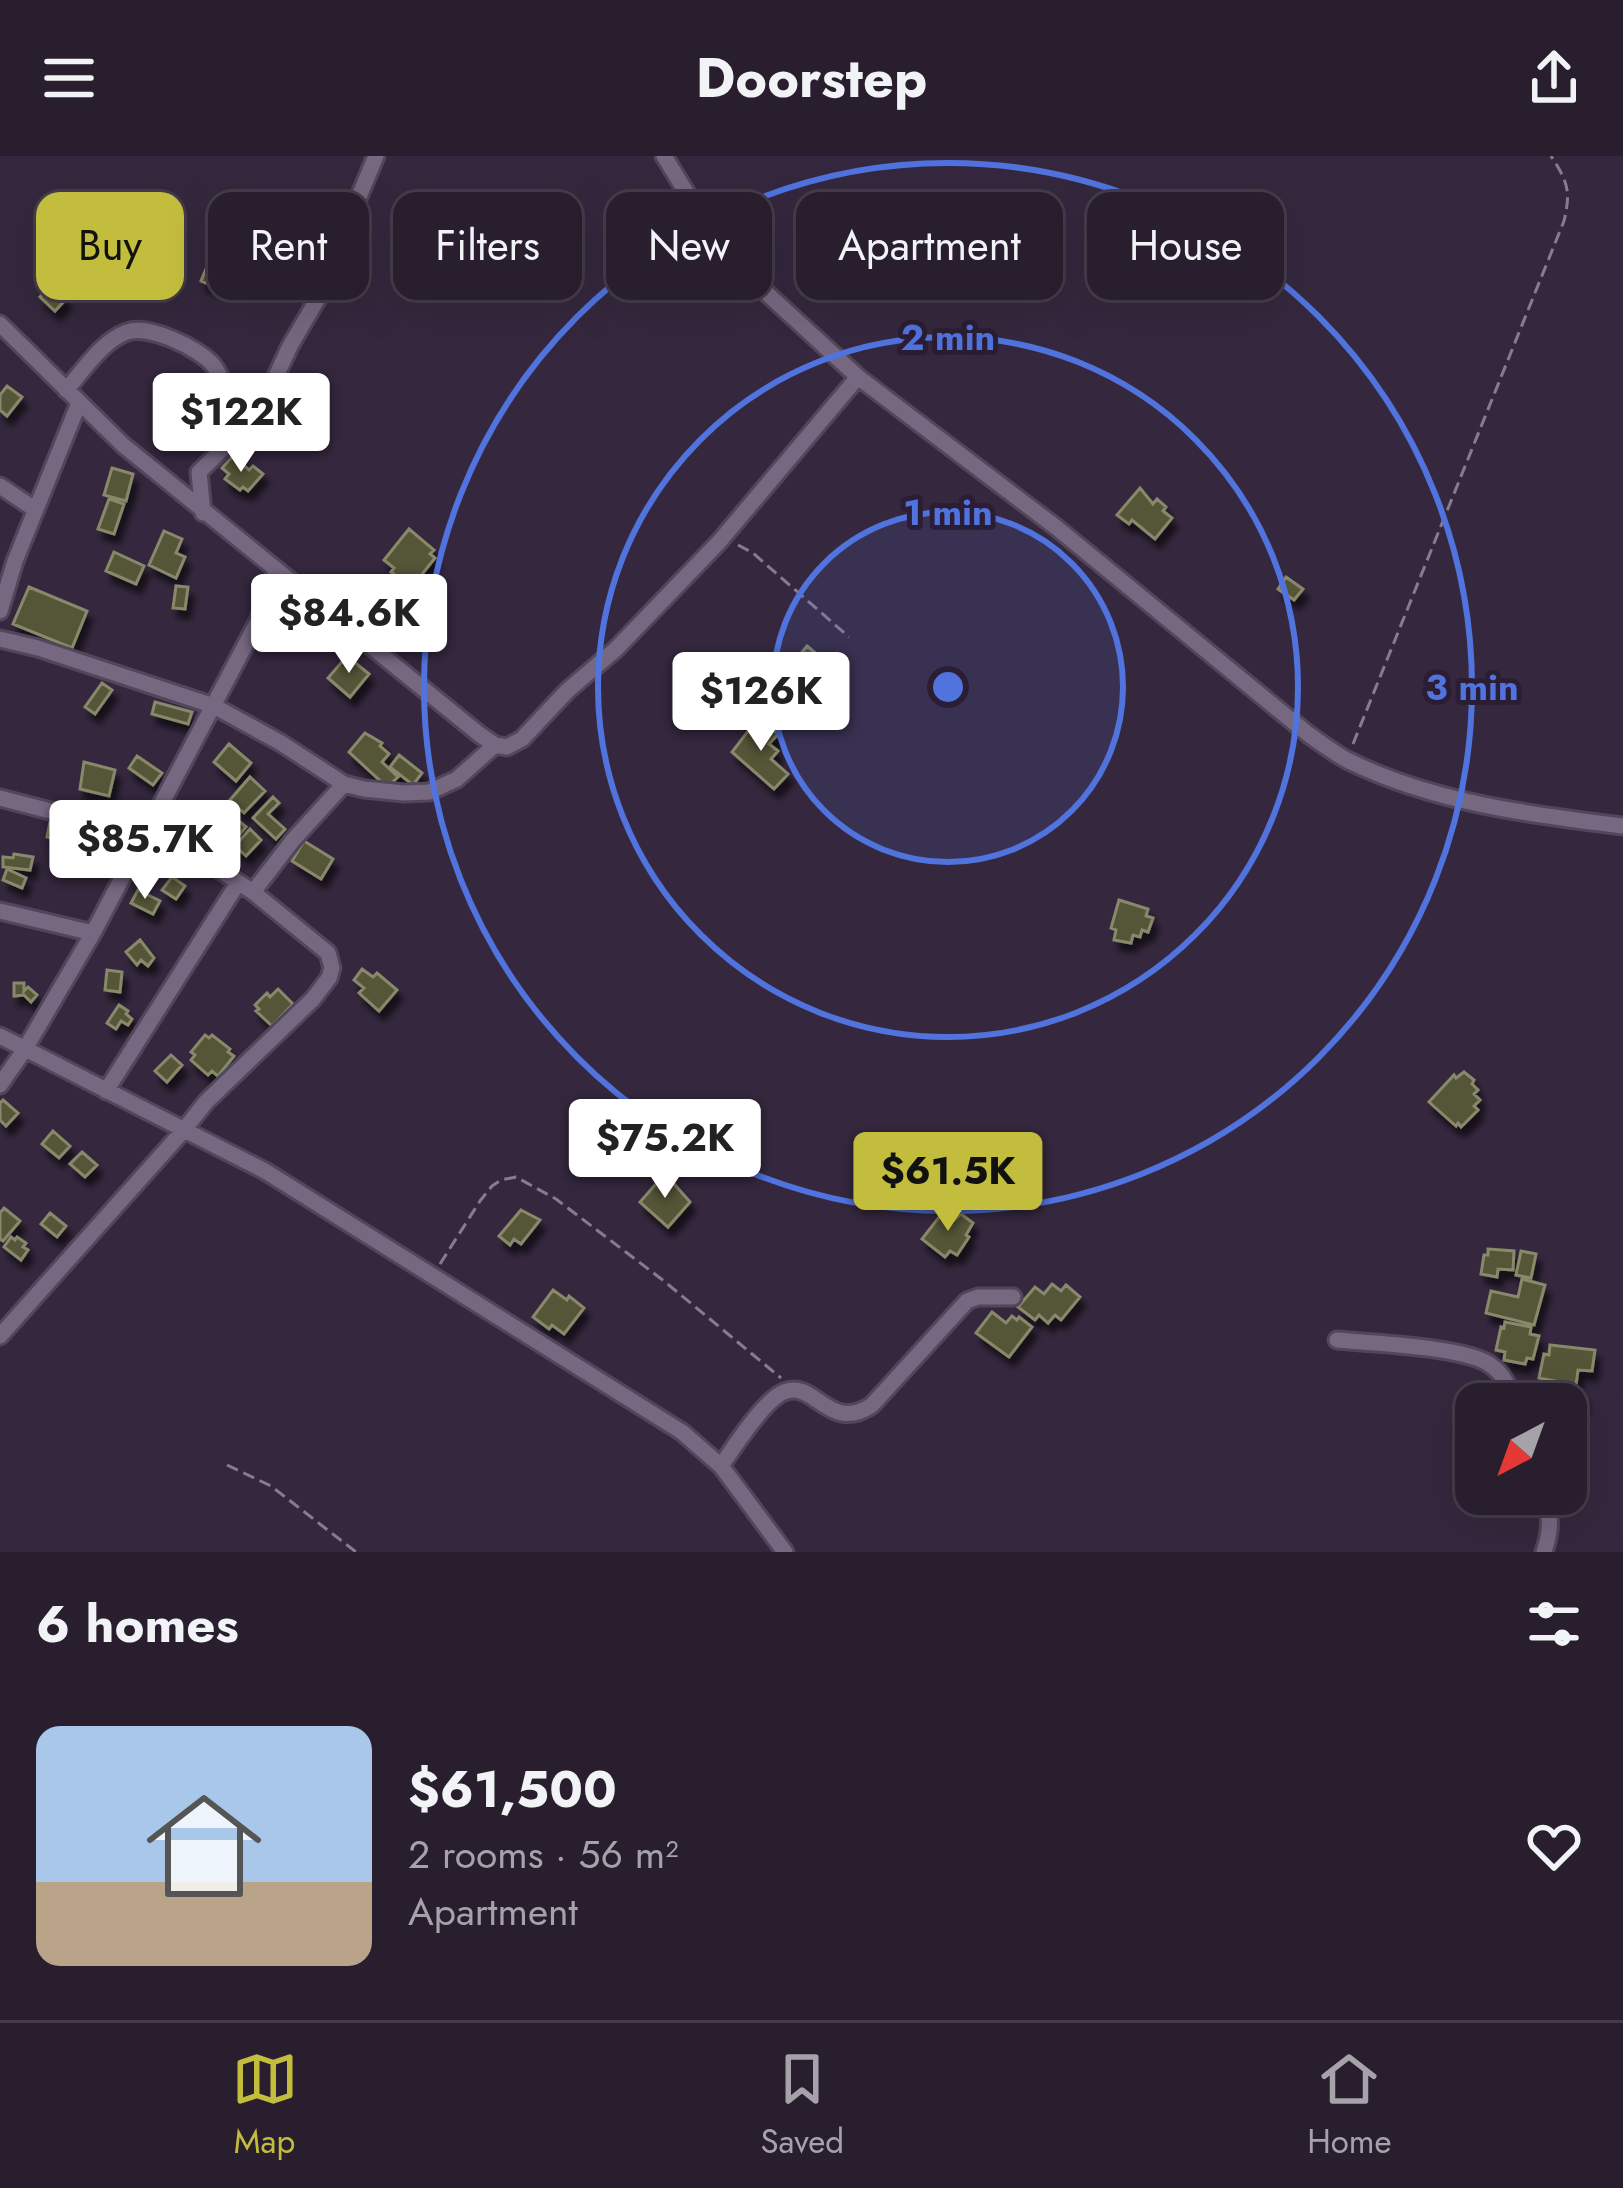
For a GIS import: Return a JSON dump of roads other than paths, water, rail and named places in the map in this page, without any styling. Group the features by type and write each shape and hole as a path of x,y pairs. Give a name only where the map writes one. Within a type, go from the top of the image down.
{"street":[{"path":"203,513 199,472 259,413 290,346 341,259 376,156"},
{"path":"664,156 703,218 748,276 858,377 1057,528 1308,734 1347,760 1410,784 1470,801 1623,826"},
{"path":"0,324 124,445 203,513 496,746 507,747 522,739 567,691 616,650 718,542 858,377"},
{"path":"0,611 72,396 112,340 142,330 176,340 211,362 232,408 259,413"},
{"path":"0,486 36,510"},
{"path":"0,1085 93,933 258,621 276,571"},
{"path":"0,640 214,706 344,784 364,789 428,792 457,779 496,746"},
{"path":"106,1090 246,888 344,784"},
{"path":"0,798 146,830 194,853 328,953 332,968 313,999 206,1102 0,1336"},
{"path":"0,911 93,933"},
{"path":"0,1036 265,1171 682,1432 721,1466 785,1552"},
{"path":"721,1466 750,1425 786,1390 796,1390 836,1412 859,1414 872,1406 967,1301 1013,1297"},
{"path":"1337,1340 1421,1347 1485,1361 1506,1383"},
{"path":"1544,1552 1550,1515"}]}
